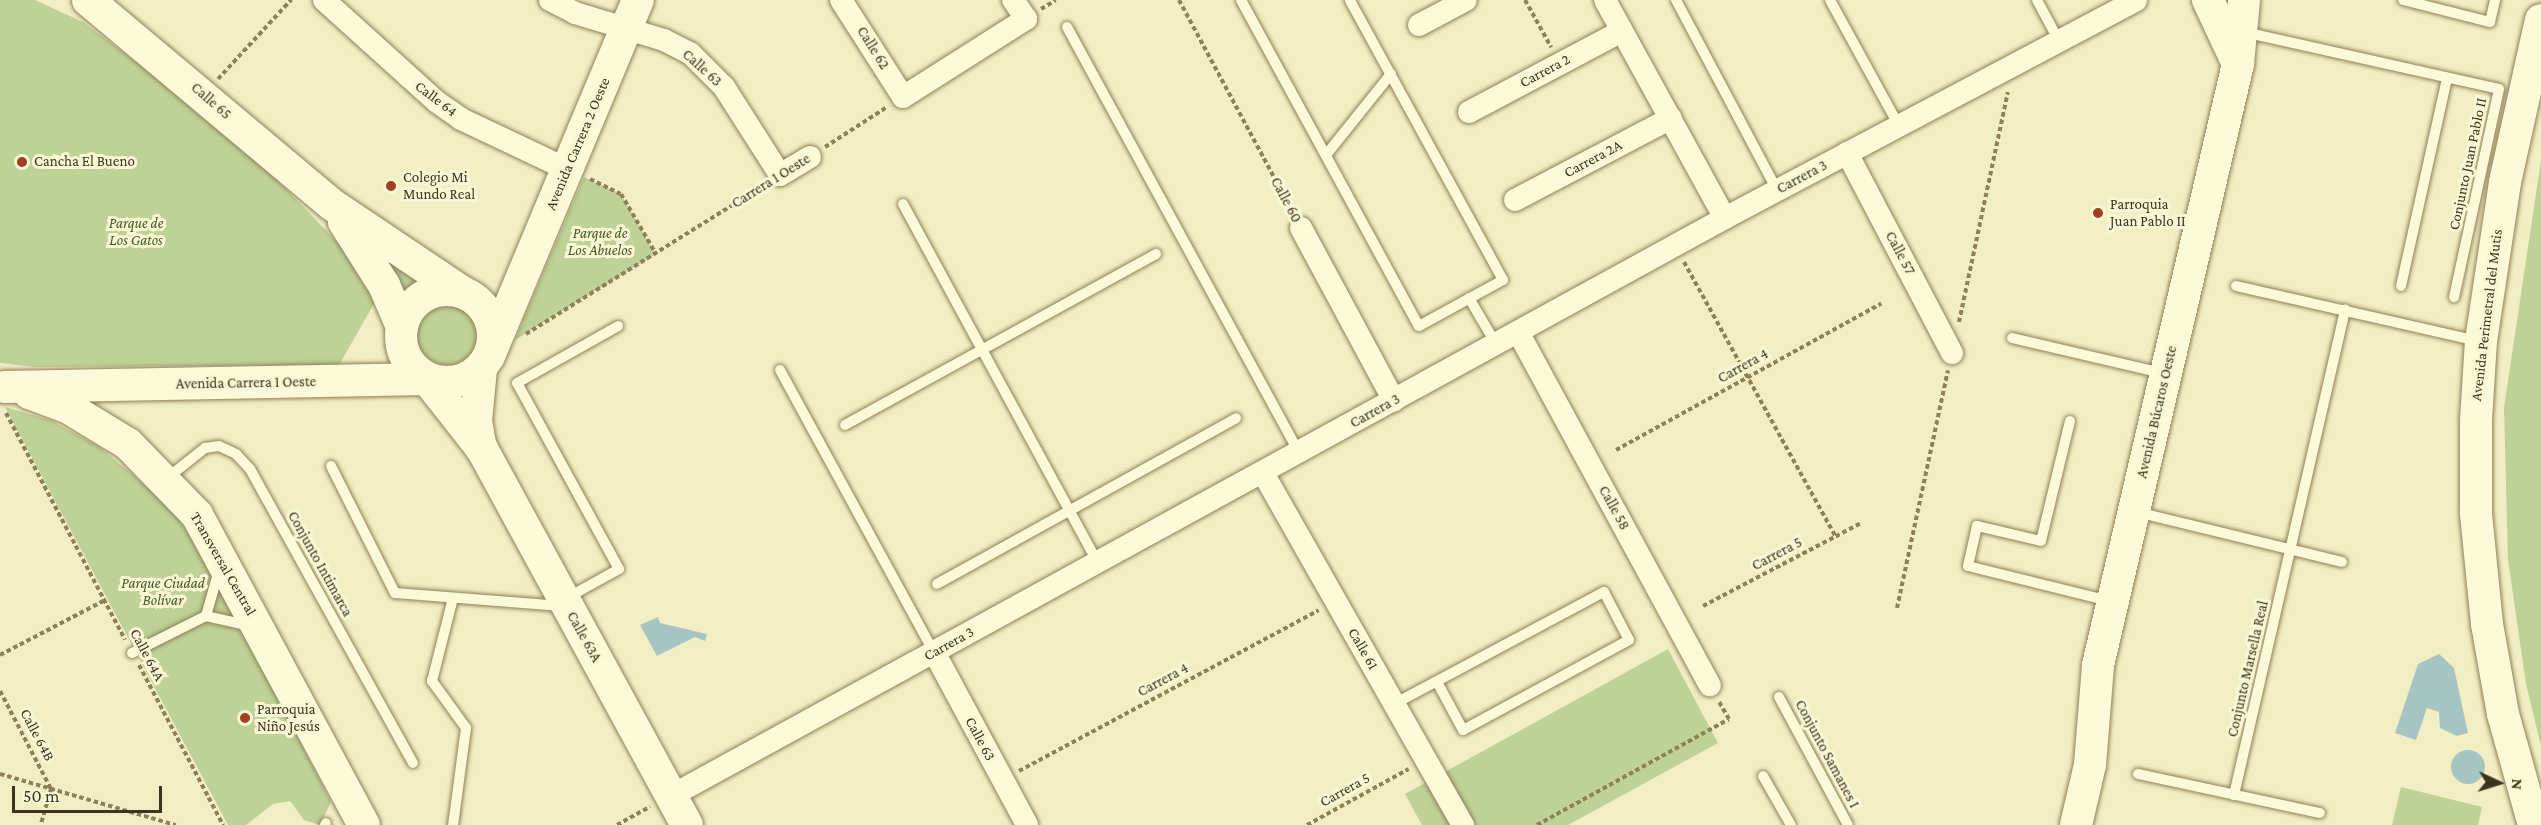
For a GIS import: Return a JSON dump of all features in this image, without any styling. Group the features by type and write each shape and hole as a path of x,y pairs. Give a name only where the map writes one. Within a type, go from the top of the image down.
{"main road":[{"name":"Calle 65","path":"88,0 204,95 331,204 468,295"},
{"name":"Avenida Carrera 2 Oeste","path":"495,355 518,288 576,173 638,0"},
{"path":"2208,0 2238,64"},
{"name":"Avenida Búcaros Oeste","path":"2076,825 2090,765 2098,665 2238,64 2244,0"},
{"name":"Avenida Perimetral del Mutis","path":"2534,825 2503,714 2482,580 2476,490 2481,341 2505,182 2541,20"},
{"name":"Calle 65","path":"331,204 384,285 401,335"},
{"path":"468,295 492,325 495,355 456,382 427,379 410,364 401,335 407,312 431,292 468,295 518,288"},
{"name":"Avenida Carrera 1 Oeste","path":"344,381 380,364 401,335"},
{"name":"Calle 63A","path":"482,449 476,421 495,355"},
{"name":"Avenida Carrera 1 Oeste","path":"3,394 147,385 427,379"},
{"name":"Calle 63A","path":"427,379 482,449 687,825"},
{"path":"128,444 120,416 129,397 147,385"},
{"name":"Transversal Central","path":"3,394 69,408 128,444 166,479 197,515 364,825"}],"street":[{"name":"Calle 64","path":"324,0 437,102 461,118 576,173"},
{"name":"Calle 63","path":"550,0 574,13 664,40 691,54 710,71 735,103 780,175"},
{"name":"Calle 62","path":"841,0 903,97"},
{"path":"903,97 1026,19 1013,0"},
{"path":"1419,25 1466,0"},
{"path":"1605,0 1725,218"},
{"name":"Carrera 3","path":"671,796 1675,245 2136,0"},
{"name":"Carrera 2","path":"1469,112 1622,31"},
{"name":"Carrera 2A","path":"1515,200 1671,118"},
{"name":"Calle 57","path":"1847,153 1952,353"},
{"name":"Carrera 1 Oeste","path":"780,175 810,157"},
{"name":"Calle 60","path":"1301,228 1394,400"},
{"name":"Calle 58","path":"1518,332 1710,685"},
{"name":"Calle 61","path":"1263,473 1463,825"},
{"name":"Calle 63","path":"934,652 1027,825"}],"lane":[{"path":"1241,0 1419,326 1503,280 1350,0"},
{"path":"1676,0 1777,190"},
{"path":"1830,0 1899,126"},
{"path":"2037,0 2059,41"},
{"path":"2403,0 2490,22 2495,0"},
{"path":"1067,27 1299,453"},
{"name":"Conjunto Juan Pablo II","path":"2242,32 2499,89 2454,297"},
{"path":"1326,155 1391,74"},
{"path":"2401,286 2447,78"},
{"path":"903,204 1098,563"},
{"path":"845,424 1156,254"},
{"path":"2236,286 2481,341"},
{"path":"1469,298 1496,344"},
{"name":"Conjunto Marsella Real","path":"2234,795 2345,310"},
{"path":"331,466 395,593 566,603 619,569 517,383 618,326"},
{"path":"2012,338 2166,374"},
{"path":"780,370 934,652"},
{"path":"937,584 1236,417"},
{"path":"2070,421 2041,542 1977,526 1968,566 2113,602"},
{"name":"Conjunto Intimarca","path":"166,479 205,448 219,446 236,454 250,469 412,764"},
{"path":"2134,511 2342,562"},
{"path":"206,616 222,558"},
{"path":"1394,704 1604,592 1629,640 1463,730 1437,682"},
{"path":"453,597 432,681 466,728 453,825"},
{"path":"132,653 206,616 259,628"},
{"name":"Conjunto Samanes I","path":"1779,697 1848,825"},
{"path":"2138,774 2320,813"},
{"path":"1763,776 1791,825"}],"path":[{"path":"204,95 291,0"},
{"name":"Calle 60","path":"1179,0 1301,228"},
{"path":"1525,0 1561,63"},
{"name":"Carrera 1 Oeste","path":"810,157 903,97"},
{"path":"576,173 621,194 656,254"},
{"name":"Carrera 1 Oeste","path":"495,355 780,175"},
{"path":"1675,245 1835,536"},
{"name":"Carrera 4","path":"1616,450 1881,304"},
{"name":"Calle 64A","path":"3,394 132,653 223,825"},
{"name":"Carrera 5","path":"1703,606 1861,523"},
{"path":"0,655 105,600"},
{"name":"Carrera 4","path":"1002,780 1336,601"},
{"path":"1537,825 1729,719 1710,685"},
{"name":"Calle 64B","path":"0,691 51,789"},
{"name":"Carrera 5","path":"1307,825 1426,760"},
{"path":"0,774 176,825"},
{"path":"41,825 51,789"},
{"path":"616,825 671,796"}],"green space":[{"name":"Parque de Los Gatos","path":"0,0 35,0 83,22 237,138 341,246 375,302 339,365 36,367 0,363"},
{"path":"2541,160 2541,746 2526,684 2508,560 2504,408"},
{"name":"Parque de Los Abuelos","path":"584,177 621,194 656,254 515,340"},
{"path":"373,244 425,282 404,302"},
{"path":"447,305 464,310 472,318 477,335 472,352 464,360 447,365 430,360 422,352 417,335 422,318 430,310"},
{"name":"Parque Ciudad Bolívar","path":"5,407 50,420 98,446 168,504 209,563 331,802 320,825 304,820 290,801 273,804 246,825 228,825"},
{"path":"1668,649 1718,743 1568,825 1422,825 1405,794"},
{"path":"2401,787 2482,807 2478,825 2392,825"}],"water":[{"path":"658,617 660,623 707,634 705,641 695,637 657,656 640,625"},
{"path":"2439,654 2454,668 2468,733 2457,736 2440,728 2439,712 2427,708 2416,740 2395,733 2418,664"},
{"path":"2468,750 2480,755 2485,767 2480,779 2468,784 2456,779 2451,767 2456,755"}],"place":[{"name":"Cancha El Bueno","path":"22,162"},
{"name":"Colegio Mi Mundo Real","path":"391,186"},
{"name":"Parroquia Juan Pablo II","path":"2098,213"},
{"name":"Parroquia Niño Jesús","path":"245,718"}]}
